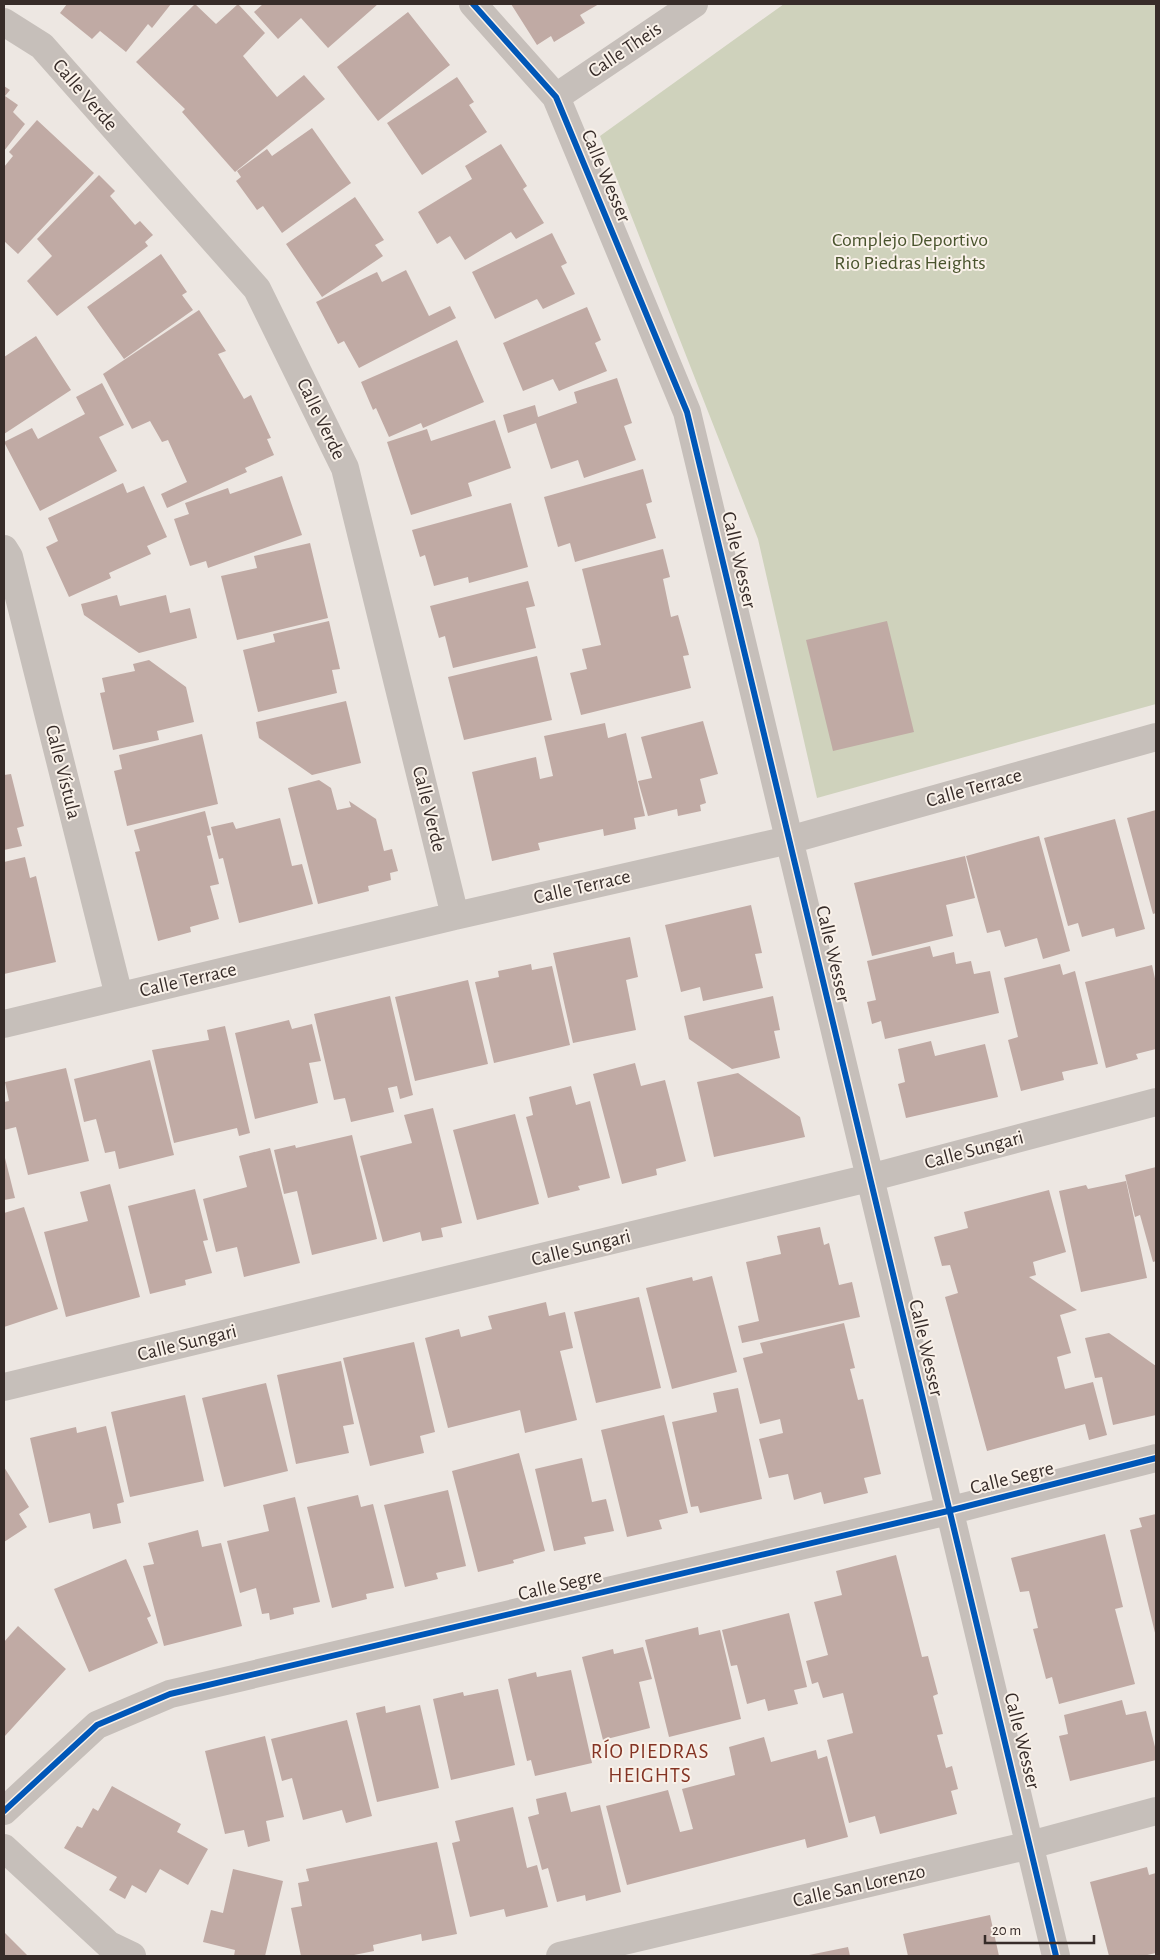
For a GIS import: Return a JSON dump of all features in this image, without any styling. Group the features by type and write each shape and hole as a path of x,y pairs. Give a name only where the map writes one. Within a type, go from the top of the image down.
{"street":[{"name":"Calle Wesser","path":"473,4 556,97 687,412 948,1511 1056,1956"},
{"name":"Calle Theis","path":"556,97 694,4"},
{"name":"Calle Verde","path":"4,22 42,46 257,289 345,468 455,916"},
{"name":"Calle Vístula","path":"4,549 9,557 120,996"},
{"name":"Calle Terrace","path":"4,1024 455,916 790,840 1156,737"},
{"name":"Calle Sungari","path":"4,1387 869,1178 1156,1102"},
{"name":"Calle Segre","path":"4,1810 97,1725 170,1694 948,1511 1156,1458"},
{"name":"Calle San Lorenzo","path":"560,1956 1030,1845 1156,1811"},
{"path":"4,1848 109,1945 132,1956"}],"green space":[{"name":"Complejo Deportivo Rio Piedras Heights","path":"784,4 1156,4 1156,704 817,798 758,539 600,136"}],"building":[{"path":"67,4 171,4 152,28 148,24 126,52 100,31 92,39 60,13"},
{"path":"195,4 216,24 238,4 265,33 243,56 277,97 304,75 325,99 235,172 182,112 185,109 136,62"},
{"path":"263,4 378,4 328,48 301,18 278,39 254,12"},
{"path":"511,4 599,4 580,15 585,23 554,42 551,36 537,45"},
{"path":"408,12 450,65 378,121 337,67"},
{"path":"457,77 474,102 469,105 487,132 422,175 387,123"},
{"path":"4,86 10,90 5,96 18,105 13,112 25,124 4,151"},
{"path":"37,120 94,173 18,254 4,241 4,167 13,156 9,152"},
{"path":"312,128 351,183 282,233 263,206 257,210 236,181 241,177 237,171 267,149 272,156"},
{"path":"501,144 527,186 523,189 544,223 516,239 511,232 465,260 450,236 437,244 418,212 472,179 465,166"},
{"path":"99,175 115,191 110,196 135,225 140,221 153,235 145,242 148,246 57,316 27,281 52,256 37,239"},
{"path":"355,197 384,240 375,245 383,256 322,297 286,244"},
{"path":"552,233 567,263 561,266 575,294 543,309 537,299 495,319 472,272"},
{"path":"161,254 187,292 182,295 193,310 124,359 87,307"},
{"path":"406,270 429,316 450,306 456,318 359,368 344,341 338,344 316,302 377,272 382,282"},
{"path":"587,307 601,340 595,343 607,371 559,391 553,379 523,391 503,343"},
{"path":"199,310 226,351 218,354 244,399 251,395 271,438 267,439 274,455 245,468 247,472 167,508 161,494 187,482 168,440 162,442 150,421 132,429 103,374"},
{"path":"36,336 71,390 4,434 4,357"},
{"path":"457,340 484,402 423,428 421,423 389,437 376,408 373,410 361,382"},
{"path":"617,378 632,423 624,426 636,460 584,478 578,460 551,469 536,423 508,433 503,415 535,405 538,417 577,403 574,392"},
{"path":"102,383 124,425 99,437 117,471 40,511 4,442 32,428 38,439 85,414 76,397"},
{"path":"495,420 511,468 468,483 472,496 411,515 387,442 427,429 431,441"},
{"path":"643,469 652,502 646,504 656,538 575,562 570,543 558,547 544,497"},
{"path":"282,476 302,535 208,568 206,561 190,566 174,519 189,514 185,503 228,488 230,494"},
{"path":"123,483 127,493 144,486 167,537 147,546 151,554 109,573 111,578 69,597 46,547 58,541 48,518"},
{"path":"511,503 528,567 469,583 468,577 434,586 425,555 420,557 412,530"},
{"path":"310,543 328,618 237,640 221,576 257,568 254,556"},
{"path":"663,549 670,577 663,579 671,617 678,615 689,655 683,656 691,688 581,715 570,673 587,669 582,649 601,645 582,569"},
{"path":"528,581 535,606 526,608 536,648 453,668 445,636 439,638 430,606"},
{"path":"117,595 120,606 166,595 170,613 190,608 197,638 139,653 84,615 81,604"},
{"path":"329,621 340,669 332,670 337,693 258,712 243,650 275,642 273,634"},
{"path":"887,621 914,732 833,751 806,640"},
{"path":"537,656 552,720 464,740 448,677"},
{"path":"149,660 186,687 194,722 157,731 159,740 113,750 100,693 105,692 102,678 135,671 133,664"},
{"path":"346,701 361,763 312,775 259,738 256,722"},
{"path":"703,721 718,774 700,779 706,803 700,805 701,811 678,816 677,809 648,816 638,781 652,778 641,737"},
{"path":"605,723 608,738 626,733 645,816 634,818 636,829 604,836 603,829 538,843 540,850 492,861 472,772 536,757 540,779 553,776 544,736"},
{"path":"202,734 218,804 127,826 114,771 122,769 119,755"},
{"path":"11,774 24,826 17,828 22,846 4,850 4,775"},
{"path":"319,780 331,788 337,810 351,807 349,801 376,819 384,851 392,849 398,871 390,873 391,880 368,886 369,891 318,904 288,788"},
{"path":"1156,810 1156,913 1153,914 1127,818"},
{"path":"205,811 211,835 207,836 219,884 210,886 219,919 190,927 191,932 158,941 135,852 140,851 134,830"},
{"path":"280,818 292,866 302,864 313,904 239,923 223,858 219,859 211,827 233,822 236,829"},
{"path":"1115,819 1145,929 1116,937 1114,928 1082,937 1078,923 1068,926 1044,838"},
{"path":"1039,836 1070,951 1043,959 1037,938 1005,947 1000,930 987,933 966,856"},
{"path":"965,856 975,898 946,905 953,936 872,956 854,883"},
{"path":"25,857 30,878 36,876 56,962 4,974 4,862"},
{"path":"751,905 762,953 755,954 763,988 703,1001 700,987 681,992 665,925"},
{"path":"630,937 638,977 626,980 636,1030 573,1043 553,953"},
{"path":"930,946 933,957 954,952 956,964 971,961 974,974 990,971 999,1013 885,1039 881,1021 872,1024 867,1002 876,1000 867,961"},
{"path":"531,964 532,970 552,966 570,1045 494,1063 475,982 499,977 498,971"},
{"path":"1060,964 1063,975 1075,971 1098,1064 1062,1072 1064,1080 1021,1091 1008,1040 1018,1037 1004,978"},
{"path":"1152,965 1156,983 1156,1049 1136,1054 1138,1059 1106,1068 1085,982"},
{"path":"468,980 488,1064 415,1081 395,997"},
{"path":"390,996 413,1095 400,1099 397,1086 388,1088 394,1112 351,1122 345,1098 334,1100 314,1014"},
{"path":"773,996 780,1030 774,1031 780,1058 732,1069 689,1039 684,1016"},
{"path":"289,1020 292,1029 312,1024 321,1061 309,1063 318,1103 255,1119 235,1033"},
{"path":"225,1026 250,1133 239,1136 237,1128 174,1143 152,1050 209,1040 207,1030"},
{"path":"931,1041 935,1056 985,1044 998,1097 906,1118 898,1084 905,1082 898,1049"},
{"path":"150,1060 174,1155 119,1169 115,1151 105,1153 96,1119 84,1122 74,1079"},
{"path":"635,1063 641,1086 665,1080 686,1161 656,1169 657,1175 622,1184 593,1074"},
{"path":"66,1068 89,1161 28,1175 16,1127 4,1130 4,1102 9,1101 5,1082"},
{"path":"738,1073 800,1117 805,1137 714,1157 697,1082"},
{"path":"571,1086 576,1105 590,1101 610,1178 578,1186 580,1190 548,1198 526,1117 533,1115 529,1097"},
{"path":"433,1108 462,1223 441,1228 443,1237 422,1241 420,1232 383,1242 360,1156 412,1143 404,1115"},
{"path":"515,1114 539,1204 477,1220 453,1130"},
{"path":"352,1135 377,1239 312,1255 297,1191 284,1194 274,1150 295,1145 296,1148"},
{"path":"270,1148 300,1263 244,1277 237,1247 216,1252 203,1199 247,1187 239,1156"},
{"path":"4,1154 15,1198 4,1200"},
{"path":"1156,1167 1156,1261 1153,1262 1140,1215 1135,1217 1125,1175"},
{"path":"1126,1181 1147,1278 1081,1292 1059,1191 1086,1185 1088,1189"},
{"path":"110,1184 140,1297 66,1317 44,1232 88,1221 80,1192"},
{"path":"195,1189 208,1240 203,1241 212,1273 185,1280 186,1285 150,1294 128,1206"},
{"path":"1049,1190 1066,1252 1033,1262 1036,1275 1029,1277 1077,1310 1060,1315 1071,1353 1057,1357 1065,1389 1093,1382 1107,1435 1089,1440 1085,1424 987,1451 945,1297 958,1293 950,1265 942,1266 934,1237 968,1228 964,1212"},
{"path":"24,1207 58,1309 4,1327 4,1213"},
{"path":"820,1227 824,1245 829,1243 839,1285 852,1282 860,1317 742,1343 738,1326 759,1321 746,1262 781,1254 777,1236"},
{"path":"712,1276 737,1372 672,1389 646,1288 692,1277 693,1281"},
{"path":"639,1297 661,1388 596,1403 574,1312"},
{"path":"546,1302 549,1316 565,1312 573,1348 560,1351 577,1420 525,1433 520,1410 448,1428 425,1338 459,1329 461,1337 492,1329 488,1316"},
{"path":"844,1323 855,1368 850,1369 858,1400 863,1399 881,1474 864,1478 868,1493 824,1504 821,1492 794,1500 788,1474 769,1478 759,1439 783,1433 780,1419 760,1424 743,1358 763,1353 760,1343"},
{"path":"1109,1333 1156,1366 1156,1415 1113,1425 1102,1377 1095,1378 1085,1338"},
{"path":"414,1342 435,1432 420,1436 424,1453 370,1466 343,1358"},
{"path":"341,1361 354,1424 343,1426 349,1453 296,1464 277,1375"},
{"path":"266,1383 288,1471 224,1487 202,1398"},
{"path":"738,1388 762,1499 700,1513 698,1506 691,1507 672,1422 717,1412 713,1393"},
{"path":"185,1395 204,1481 130,1497 111,1412"},
{"path":"664,1415 688,1513 659,1520 662,1529 627,1537 601,1430"},
{"path":"106,1426 124,1502 117,1504 121,1523 93,1529 90,1513 49,1523 30,1438 76,1427 77,1433"},
{"path":"519,1453 545,1551 513,1560 514,1563 478,1572 452,1471"},
{"path":"582,1458 592,1502 606,1499 614,1531 584,1537 586,1544 554,1551 535,1469"},
{"path":"4,1467 29,1507 19,1514 27,1527 4,1542"},
{"path":"448,1490 466,1566 436,1573 438,1579 405,1587 384,1505"},
{"path":"358,1495 361,1507 373,1504 394,1588 366,1594 367,1599 332,1608 307,1507"},
{"path":"295,1497 320,1602 293,1608 294,1614 270,1620 269,1613 262,1614 256,1588 240,1593 227,1541 269,1531 263,1505"},
{"path":"1156,1514 1156,1637 1130,1530 1142,1527 1139,1518"},
{"path":"198,1530 202,1547 221,1543 242,1626 164,1646 143,1566 154,1564 148,1543"},
{"path":"1105,1534 1123,1607 1115,1609 1135,1684 1059,1704 1052,1677 1046,1679 1033,1629 1038,1628 1029,1591 1020,1592 1011,1558"},
{"path":"896,1555 922,1657 928,1656 938,1694 933,1696 943,1734 937,1735 946,1768 952,1766 958,1789 951,1791 957,1814 880,1834 875,1816 849,1823 827,1740 853,1733 843,1693 823,1698 818,1682 812,1684 806,1661 828,1655 814,1602 842,1595 836,1571"},
{"path":"126,1559 151,1616 147,1618 158,1643 89,1672 54,1589"},
{"path":"789,1613 807,1687 794,1690 798,1704 768,1711 765,1699 747,1704 737,1665 731,1666 722,1630"},
{"path":"18,1626 66,1669 4,1737 4,1642"},
{"path":"698,1627 699,1635 720,1630 741,1719 669,1737 645,1640"},
{"path":"643,1647 652,1679 639,1682 650,1728 603,1740 582,1657 613,1649 614,1654"},
{"path":"571,1670 592,1763 535,1776 531,1760 527,1761 508,1679 536,1672 537,1677"},
{"path":"498,1689 515,1765 451,1780 433,1699 463,1692 464,1696"},
{"path":"1122,1700 1126,1715 1146,1711 1156,1751 1156,1760 1070,1781 1059,1736 1068,1734 1064,1715"},
{"path":"420,1705 439,1788 377,1802 356,1713 385,1706 386,1713"},
{"path":"347,1720 372,1816 346,1823 342,1810 303,1820 292,1778 282,1781 271,1739"},
{"path":"265,1736 284,1817 266,1821 270,1841 248,1847 244,1830 225,1834 205,1751"},
{"path":"764,1737 771,1762 816,1750 818,1759 827,1756 848,1837 807,1848 805,1839 627,1885 606,1806 668,1790 680,1832 693,1829 682,1789 735,1775 729,1747"},
{"path":"112,1786 181,1824 177,1832 208,1849 188,1885 160,1869 146,1893 132,1885 125,1899 109,1890 117,1877 64,1848 77,1826 82,1828 93,1808 98,1811"},
{"path":"566,1792 571,1812 600,1805 621,1892 586,1901 585,1895 557,1902 548,1868 542,1870 528,1817 539,1814 536,1799"},
{"path":"513,1807 527,1868 537,1865 548,1907 506,1917 504,1909 470,1917 452,1843 460,1841 455,1821"},
{"path":"437,1842 457,1934 422,1941 421,1934 373,1945 374,1951 349,1956 301,1956 291,1908 302,1906 298,1883 309,1881 306,1869"},
{"path":"1147,1867 1149,1875 1156,1873 1156,1953 1143,1956 1109,1956 1090,1882"},
{"path":"233,1869 283,1881 265,1956 234,1956 235,1950 203,1942 211,1910 223,1913"},
{"path":"990,1915 999,1956 908,1956 903,1934"},
{"path":"4,1932 28,1956 4,1956"},
{"path":"848,1947 850,1956 809,1956 809,1955"}],"cycle path":[{"path":"473,4 556,97 687,412 1056,1956"},
{"path":"4,1811 97,1725 170,1694 948,1511 1156,1458"}],"district":[{"name":"RÍO PIEDRAS HEIGHTS","path":"650,1763"}]}
